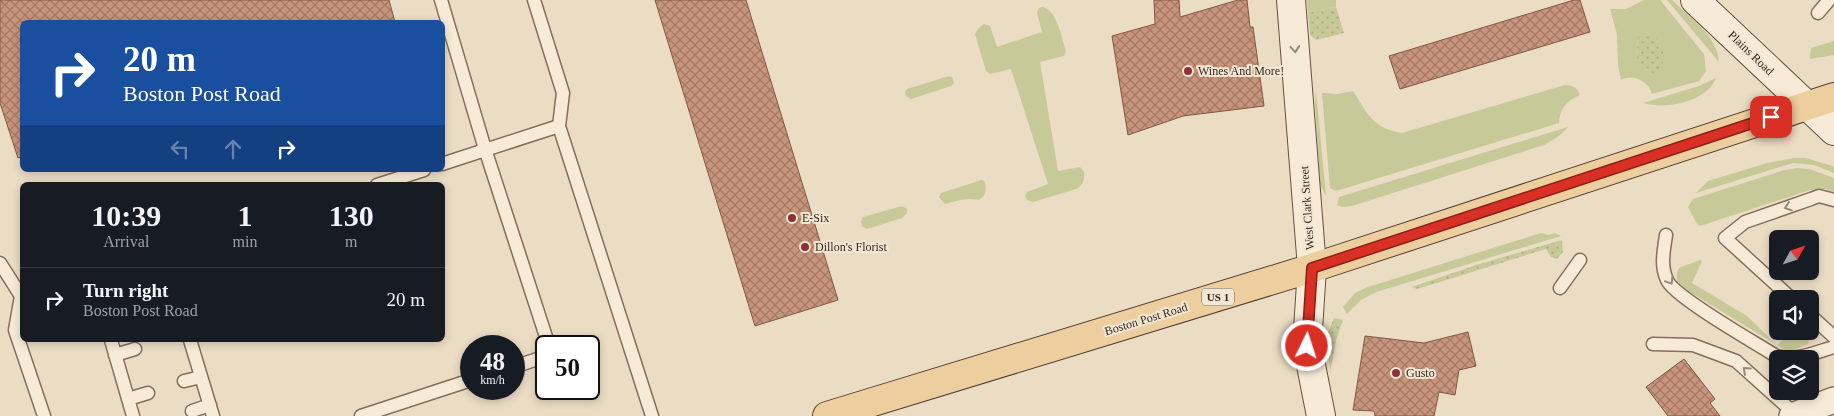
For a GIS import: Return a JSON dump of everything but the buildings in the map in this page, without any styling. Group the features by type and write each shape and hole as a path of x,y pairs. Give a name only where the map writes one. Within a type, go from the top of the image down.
{"main road":[{"name":"West Clark Street","path":"1291,0 1312,268 1307,346 1321,416"},
{"name":"Plains Road","path":"1695,0 1834,131"},
{"name":"Boston Post Road","path":"827,416 1312,268 1834,97"}],"street":[{"path":"1793,415 1834,400"}],"lane":[{"path":"441,0 484,149 545,335"},
{"path":"534,0 563,93 559,126 652,416"},
{"path":"1818,13 1828,0"},
{"path":"445,163 559,126"},
{"path":"386,182 418,172"},
{"path":"1782,290 1725,238 1745,222 1820,196 1834,200"},
{"path":"1666,235 1663,264 1667,281 1683,297 1776,356 1794,358 1834,347"},
{"path":"1560,288 1580,260"},
{"path":"0,264 20,293"},
{"path":"20,306 15,330 44,416"},
{"path":"1819,323 1834,337"},
{"path":"112,342 133,416"},
{"path":"191,342 212,410 192,411"},
{"path":"1653,344 1693,344 1736,361 1793,415"},
{"path":"115,355 136,349"},
{"path":"184,381 201,377"},
{"path":"362,416 460,384"},
{"path":"128,399 148,393"}],"green space":[{"path":"1307,0 1336,0 1336,7 1308,12"},
{"path":"1644,0 1660,0 1704,54 1706,71 1699,81 1652,94 1648,86 1640,80 1626,78 1621,80 1618,65 1617,34 1610,9 1626,9","holes":["1642,32 1646,36 1658,38 1661,42 1662,64 1647,71 1637,57 1638,35"]},
{"path":"1667,0 1672,0 1708,35 1714,44 1719,62"},
{"path":"1042,7 1052,13 1061,33 1066,52 1064,56 1040,62 1058,171 1080,167 1084,172 1084,177 1082,184 1076,189 1033,202 1027,200 1025,196 1027,192 1048,184 1011,69 990,74 986,71 975,34 984,24 990,26 997,47 1042,32 1037,13 1039,8"},
{"path":"1336,7 1344,33 1316,40 1310,35 1308,12"},
{"path":"1640,32 1658,38 1661,42 1663,53 1662,68 1654,73 1646,71 1637,57 1638,35"},
{"path":"1834,41 1834,55 1810,59 1811,48"},
{"path":"949,76 952,77 954,83 951,86 911,99 906,96 905,92 907,89"},
{"path":"1716,78 1704,93 1684,102 1662,105 1643,103 1699,86"},
{"path":"1565,85 1574,87 1580,95 1562,109 1559,123 1336,191 1330,188 1322,93 1337,94 1353,91 1367,113 1377,124 1392,131 1402,133"},
{"path":"1316,91 1326,196 1320,184 1315,104"},
{"path":"1568,127 1559,136 1544,145 1352,206 1343,207 1337,205 1339,197"},
{"path":"1794,158 1806,158 1832,166 1834,167 1834,173 1814,165 1793,163 1696,193 1708,181 1767,163"},
{"path":"1809,169 1834,178 1834,192 1825,189 1810,190 1700,226 1688,207 1693,199 1785,170"},
{"path":"982,180 985,182 986,187 983,196 979,200 966,199 945,204 939,197 941,193"},
{"path":"902,206 907,209 907,213 902,218 867,229 862,226 861,221 863,217"},
{"path":"1541,233 1549,235 1555,233 1561,236 1376,292 1361,300 1347,314 1343,307 1355,293 1368,287"},
{"path":"1562,240 1563,252 1557,259 1551,257 1546,249 1417,289 1412,287 1476,265"},
{"path":"1700,260 1702,261 1692,283 1747,316 1769,337 1769,340 1777,345 1783,340 1809,340 1808,344 1793,350 1785,350 1685,289 1677,281 1679,268"},
{"path":"1334,318 1343,320 1336,340 1330,373 1327,335"}],"place":[{"name":"Wines And More!","path":"1188,71"},
{"name":"E-Six","path":"792,218"},
{"name":"Dillon's Florist","path":"805,247"},
{"name":"Gusto","path":"1396,373"}],"route":[{"path":"1307,346 1312,268 1771,117"}]}
